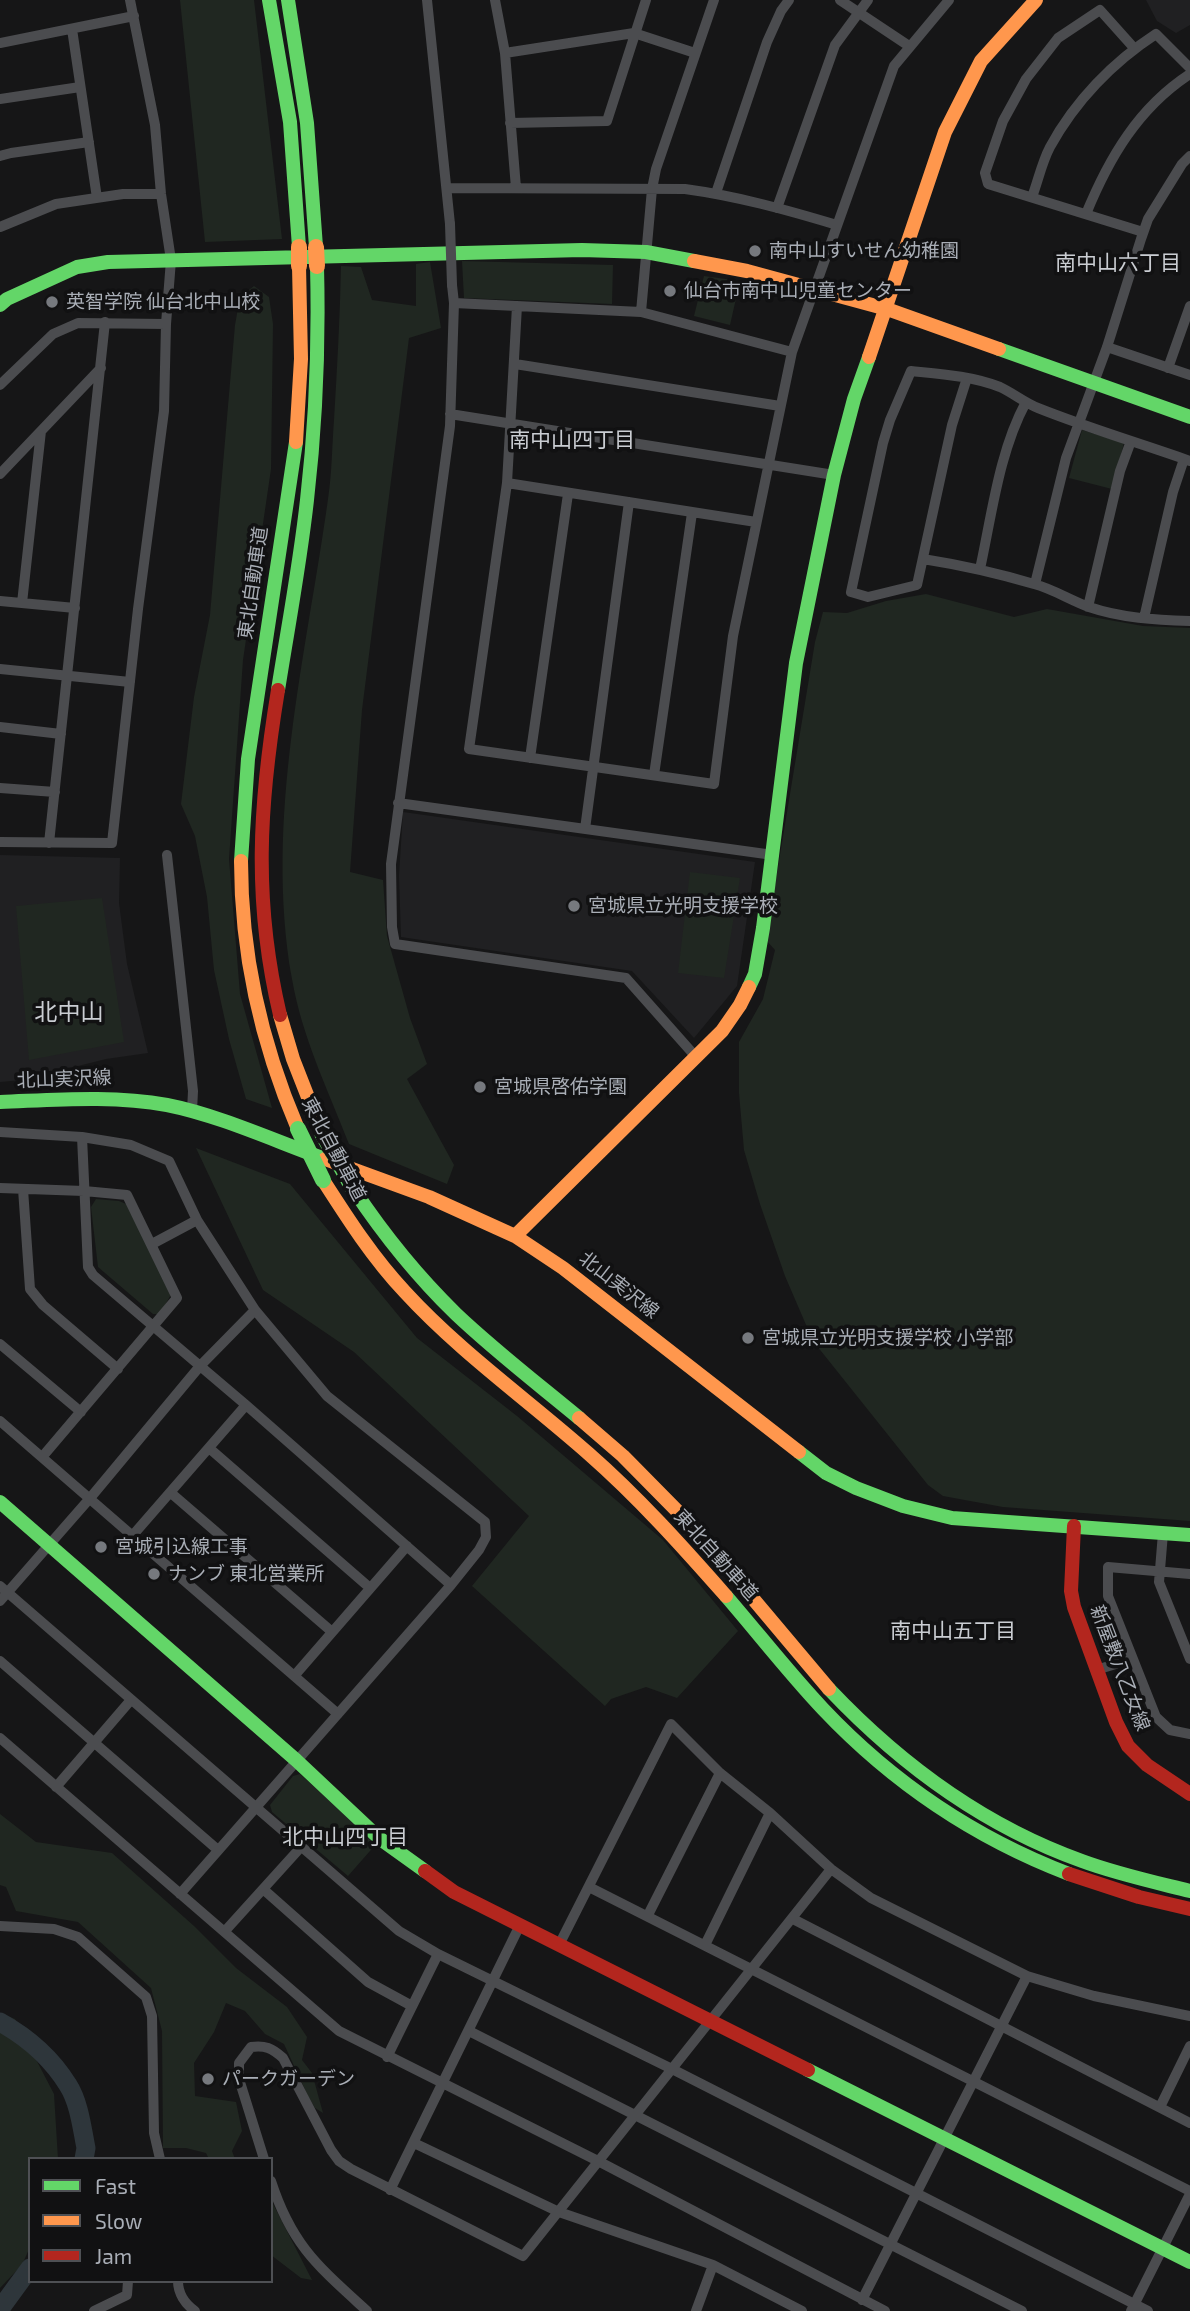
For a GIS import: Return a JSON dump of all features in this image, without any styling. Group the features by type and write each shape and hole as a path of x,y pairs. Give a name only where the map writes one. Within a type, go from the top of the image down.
{"main road":[{"name":"東北自動車道","path":"269,0 290,122 299,247 299,352 295,450 246,765 241,849 242,896 252,986 261,1028 274,1072 298,1129 323,1180 359,1237 415,1303 484,1367 614,1477 700,1567 831,1717 888,1770 966,1825 1040,1864 1105,1889 1190,1909"},
{"name":"東北自動車道","path":"288,0 301,68 311,147 319,322 315,425 303,536 265,784 261,826 261,875 268,963 276,1005 297,1077 322,1133 354,1190 395,1248 437,1295 497,1351 591,1427 649,1481 712,1549 817,1676 900,1758 951,1796 1004,1828 1045,1848 1124,1877 1190,1891"},
{"path":"515,1236 696,1058 728,1023 755,974 773,855 796,663 834,475 854,399 887,309 945,132 981,61 1036,0"},
{"path":"0,305 7,299 77,267 108,262 582,250 646,252 747,271 887,309 1190,417"},
{"name":"北山実沢線","path":"0,1102 131,1099 158,1102 192,1111 429,1198 515,1236 563,1268 825,1473 870,1495 915,1510 952,1518 1190,1535"},
{"path":"0,1503 296,1760 379,1838 454,1892 1190,2262"},
{"name":"新屋敷八乙女線","path":"1074,1526 1071,1591 1080,1628 1128,1746 1147,1765 1190,1794"}],"street":[{"path":"0,842 112,843 164,411 166,324 172,260 161,194 155,125 130,0"},
{"path":"427,0 447,188 454,303 450,414 391,864 392,927 395,944 626,978 696,1058"},
{"path":"495,0 505,52 516,188"},
{"path":"510,123 607,121 646,0"},
{"path":"641,312 656,169 714,0"},
{"path":"716,193 767,42 789,0"},
{"path":"841,0 909,46"},
{"path":"778,208 835,45 868,0"},
{"path":"517,306 507,483 469,748 714,784 733,636 792,352 894,66 949,0"},
{"path":"1133,48 1100,10 1058,38 1026,79 1003,121 985,173 988,184 1143,232"},
{"path":"0,43 134,16"},
{"path":"72,29 97,198"},
{"path":"505,52 634,33 695,53"},
{"path":"1032,197 1050,147 1080,102 1133,48 1156,34 1190,68"},
{"path":"1086,214 1102,176 1121,142 1170,88 1190,74"},
{"path":"0,99 80,87"},
{"path":"0,156 89,142"},
{"path":"1035,584 1066,458 1107,347 1143,232 1182,163 1190,156"},
{"path":"447,188 652,189 716,193 837,225"},
{"path":"0,227 56,204 123,194 161,194"},
{"path":"454,303 641,312 792,352"},
{"path":"1168,368 1190,306"},
{"path":"49,843 105,322"},
{"path":"0,386 53,334 78,323 166,324"},
{"path":"1107,347 1190,375"},
{"path":"515,364 780,406"},
{"path":"0,474 101,368"},
{"path":"967,378 952,425 917,585 868,597 851,592 883,443 890,419 911,372 967,378 1002,388 1027,402 1078,422 1187,460 1172,492 1144,618"},
{"path":"980,569 1015,422 1027,402"},
{"path":"450,414 834,475"},
{"path":"22,603 41,431"},
{"path":"1088,607 1120,471 1131,440"},
{"path":"507,483 756,522"},
{"path":"530,758 568,494"},
{"path":"585,829 629,502"},
{"path":"654,775 692,513"},
{"path":"923,559 980,569 1035,584 1088,607 1110,613 1154,620 1190,621"},
{"path":"0,601 75,608"},
{"path":"0,669 130,682"},
{"path":"0,727 61,734"},
{"path":"0,788 55,792"},
{"path":"398,803 773,855"},
{"path":"167,855 193,1091 192,1111"},
{"path":"0,1132 82,1138 131,1145 169,1161 197,1220 255,1310 327,1396 485,1522 486,1537 479,1550 451,1585 180,1894"},
{"path":"82,1138 88,1267 93,1275 451,1585"},
{"path":"0,1188 127,1195 177,1298 43,1456"},
{"path":"23,1189 30,1289 43,1305 118,1369"},
{"path":"152,1244 197,1220"},
{"path":"255,1310 200,1366 91,1497 2,1593 399,1931 438,1954 673,2069 1133,2307 1148,2311"},
{"path":"0,1344 80,1412"},
{"path":"133,1535 246,1405"},
{"path":"0,1420 338,1714"},
{"path":"209,1448 370,1588"},
{"path":"171,1493 331,1632"},
{"path":"1163,1533 1159,1582 1190,1658"},
{"path":"295,1675 407,1546"},
{"path":"1190,1574 1108,1567 1108,1596 1156,1717 1170,1730 1190,1734"},
{"path":"1096,1670 1132,1659"},
{"path":"0,1661 218,1850"},
{"path":"56,1787 130,1701"},
{"path":"559,1945 671,1724 720,1773 771,1813 831,1869 872,1898 1027,1976 1106,1998 1190,2016"},
{"path":"0,1738 339,2031 598,2161 885,2311"},
{"path":"648,1915 720,1773"},
{"path":"705,1945 771,1813"},
{"path":"225,1931 300,1847"},
{"path":"263,2157 239,2079 242,2056 251,2047 262,2045 273,2049 283,2058 339,2161 390,2190 523,2256 831,1869"},
{"path":"589,1887 1190,2192 1133,2307"},
{"path":"263,1889 368,1982 412,2006"},
{"path":"793,1919 1190,2123"},
{"path":"390,2190 520,1925"},
{"path":"0,1926 54,1929 78,1937 146,1997 152,2016 154,2133 160,2157"},
{"path":"387,2057 438,1954"},
{"path":"862,2300 1027,1976"},
{"path":"469,2031 1022,2311"},
{"path":"1160,2107 1190,2046"},
{"path":"414,2143 559,2212 713,2265 802,2311"},
{"path":"273,2186 290,2229 302,2249 367,2311"},
{"path":"696,2311 713,2265"},
{"path":"94,2311 127,2295 128,2283"},
{"path":"178,2283 183,2299 195,2311"}],"shaded area":[{"path":"180,0 254,0 282,239 205,242"},
{"path":"1146,0 1190,0 1190,25 1176,33 1157,21"},
{"path":"462,261 613,265 612,304 464,298"},
{"path":"430,262 441,328 409,338 362,710 350,872 383,880 387,936 410,1018 427,1064 407,1079 454,1165 447,1184 349,1144 316,1063 296,1001 285,919 283,859 291,739 330,479 341,266 361,267 372,300 416,306 416,264"},
{"path":"704,276 740,281 730,325 694,316"},
{"path":"254,286 269,297 273,324 271,469 243,660 229,859 240,994 272,1108 246,1099 214,970 207,897 195,836 181,804 194,697 210,615 235,325 240,297"},
{"path":"1082,430 1124,443 1112,489 1069,478"},
{"path":"926,594 1014,617 1047,609 1143,626 1190,628 1190,1521 1003,1507 943,1496 928,1485 813,1341 785,1276 744,1150 739,1093 739,1042 763,999 775,950 766,940 815,642 823,612 847,613 886,601"},
{"name":"宮城県立光明支援学校","path":"403,812 755,862 737,986 694,1038 632,971 401,937 399,876"},
{"path":"0,855 120,858 119,903 127,964 148,1053 106,1059 22,1080 0,1082"},
{"path":"690,872 740,878 724,978 678,973"},
{"path":"102,898 124,1042 29,1060 16,906"},
{"path":"196,1148 290,1184 417,1338 517,1416 663,1540 738,1631 677,1698 646,1687 611,1699 605,1706 472,1586 529,1516 354,1352 263,1290"},
{"path":"96,1199 126,1204 173,1291 160,1314 153,1314 98,1267 91,1207"},
{"path":"300,1774 377,1843 348,1876 272,1812 270,1805 293,1776"},
{"path":"0,1814 36,1842 112,1853 194,1926 236,1968 287,2007 307,2037 302,2060 312,2073 323,2113 315,2108 308,2096 284,2044 265,2034 245,2011 226,2003 214,2032 194,2063 195,2096 236,2102 242,2131 232,2151 234,2157 208,2157 206,2153 186,2148 163,2148 162,2031 151,1988 78,1922 16,1911 6,1887 0,1885"},
{"path":"0,2013 15,2019 54,2094 58,2157 28,2157 28,2252 22,2265 0,2288"},
{"path":"273,2204 312,2280 301,2278 273,2257"}],"waterway":[{"path":"0,2022 38,2049 68,2085 75,2099 81,2124 86,2148 84,2157"},
{"path":"0,2309 28,2271"}],"traffic: fast":[{"path":"269,0 290,122 299,247"},
{"path":"288,0 307,123 316,247"},
{"path":"0,305 7,299 77,267 108,262 582,250 646,252 694,261"},
{"path":"278,690 301,548 313,442 318,324 317,266"},
{"path":"999,349 1190,417"},
{"path":"749,987 755,974 763,928 796,663 834,475 854,399 869,357"},
{"path":"241,861 248,759 296,442"},
{"path":"0,1102 104,1099 167,1105 226,1122 325,1159"},
{"path":"298,1129 323,1180"},
{"path":"322,1133 354,1190"},
{"path":"354,1190 402,1255 442,1300 486,1341 579,1418"},
{"path":"799,1452 826,1473 856,1488 903,1506 952,1518 1190,1535"},
{"path":"0,1502 296,1760 379,1838 425,1871"},
{"path":"726,1596 810,1695 877,1761 906,1784 968,1825 1034,1860 1069,1874"},
{"path":"829,1689 914,1767 945,1790 1011,1830 1095,1866 1190,1891"},
{"path":"808,2070 1190,2262"}],"traffic: slow":[{"path":"869,357 945,132 981,61 1036,0"},
{"path":"299,247 299,266"},
{"path":"316,247 317,266"},
{"path":"694,261 747,271 887,309 999,349"},
{"path":"296,442 301,359 299,266"},
{"path":"241,861 245,930 256,998 273,1064 298,1129"},
{"path":"515,1236 722,1031 749,987"},
{"path":"280,1015 293,1059 322,1133"},
{"path":"325,1159 429,1197 515,1236 563,1268 799,1452"},
{"path":"323,1180 372,1252 426,1314 607,1470 659,1522 726,1596"},
{"path":"579,1418 623,1456 691,1525 829,1689"}],"traffic: jam":[{"path":"278,690 266,773 262,892 271,973 280,1015"},
{"path":"1074,1526 1071,1591 1074,1607 1116,1722 1128,1746 1147,1765 1190,1794"},
{"path":"425,1871 454,1892 808,2070"},
{"path":"1069,1874 1139,1897 1190,1909"}],"place":[{"name":"南中山すいせん幼稚園","path":"755,251"},
{"name":"仙台市南中山児童センター","path":"670,291"},
{"name":"英智学院 仙台北中山校","path":"52,302"},
{"name":"宮城県立光明支援学校","path":"574,906"},
{"name":"宮城県啓佑学園","path":"480,1087"},
{"name":"宮城県立光明支援学校 小学部","path":"748,1338"},
{"name":"宮城引込線工事","path":"101,1547"},
{"name":"ナンブ 東北営業所","path":"154,1574"},
{"name":"パークガーデン","path":"208,2079"}],"district":[{"name":"南中山六丁目","path":"1118,263"},
{"name":"南中山四丁目","path":"572,440"},
{"name":"北中山","path":"69,1012"},
{"name":"南中山五丁目","path":"953,1631"},
{"name":"北中山四丁目","path":"345,1837"}]}
